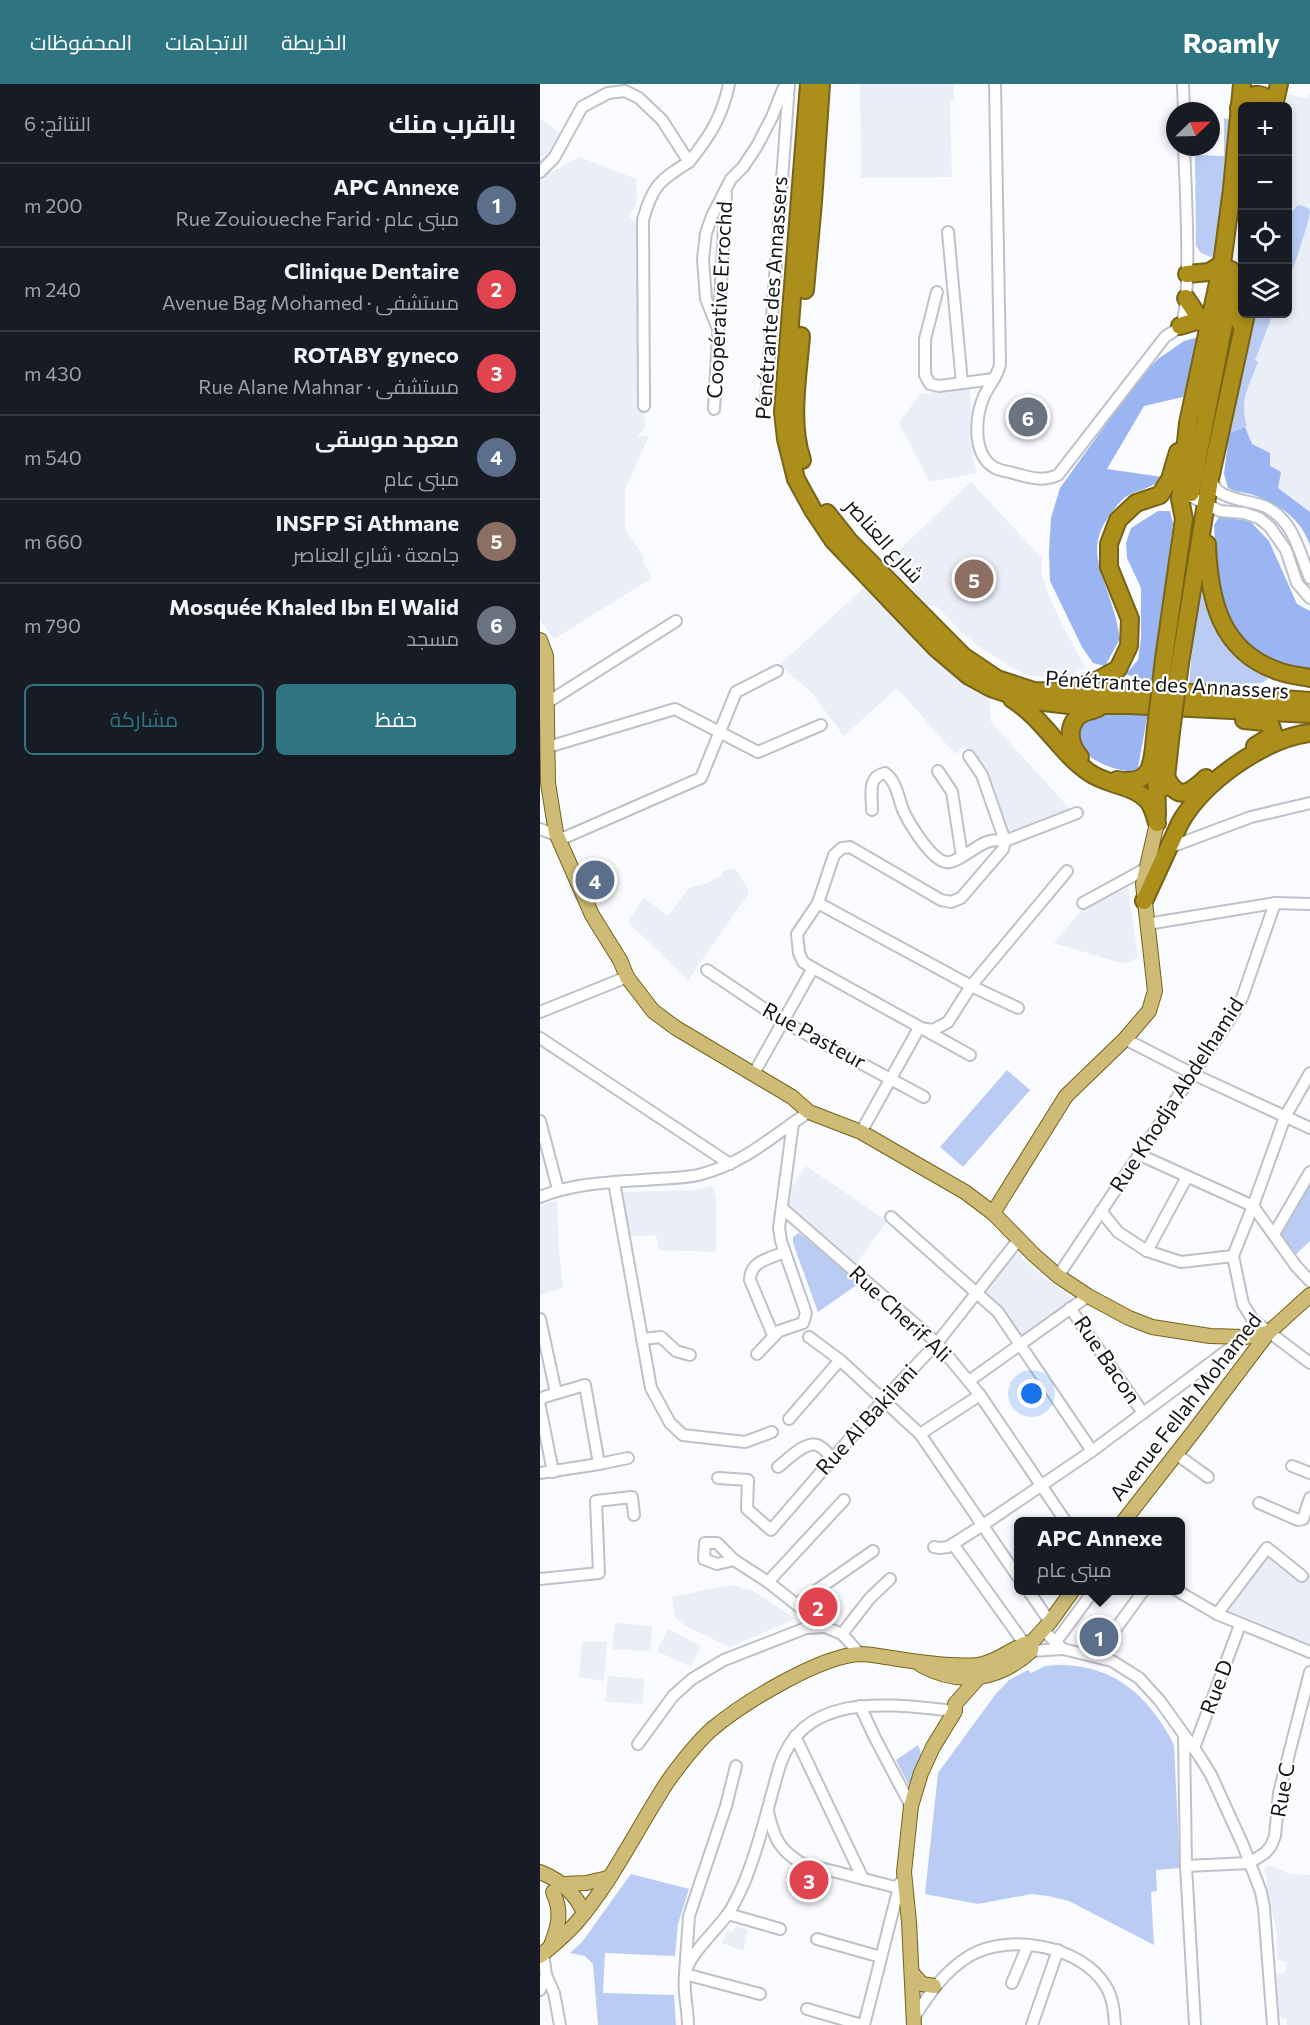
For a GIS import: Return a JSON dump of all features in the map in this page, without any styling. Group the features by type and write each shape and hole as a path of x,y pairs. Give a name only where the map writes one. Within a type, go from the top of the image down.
{"highway":[{"name":"Pénétrante des Annassers","path":"809,84 783,412 786,439 796,479 833,540 936,648 969,676 999,691 1037,701 1069,705 1310,714"},
{"name":"شارع العناصر","path":"821,84 796,414 799,451 810,484 849,541 963,656 997,679 1034,691 1201,693 1310,700"},
{"path":"813,202 827,84"},
{"path":"1240,102 1242,84"},
{"path":"1244,102 1250,96 1267,98 1278,94"},
{"path":"1066,693 1118,669 1129,646 1130,619 1109,567 1109,544 1118,520 1136,503 1160,495 1170,479 1188,423 1222,264 1238,120"},
{"path":"1158,823 1164,730 1184,519 1226,314 1238,209"},
{"path":"1187,274 1209,272 1222,264"},
{"path":"1186,298 1198,316 1211,323"},
{"path":"1238,351 1240,318"},
{"path":"1172,661 1245,318"},
{"path":"1180,326 1197,321 1211,323"},
{"path":"1184,519 1180,499 1188,423 1212,381"},
{"path":"1206,504 1208,571 1214,605 1231,638 1252,659 1279,672 1310,678"},
{"path":"999,691 1033,714 1072,758 1091,774 1139,794 1150,802 1158,823"},
{"path":"1107,706 1082,714 1073,724 1069,736 1074,750 1085,762 1118,780 1137,781 1146,775 1164,730"},
{"path":"1167,779 1172,789 1179,794 1190,791 1228,761 1268,738 1273,732 1271,726 1265,722 1230,718 1184,708"},
{"path":"1158,823 1167,779 1164,730"},
{"path":"1146,912 1168,848 1187,811 1225,772 1245,759 1281,741 1310,734"}],"main road":[{"path":"541,643 546,656 549,783 556,833 592,915 620,960 627,977 653,1011 676,1028 792,1097 809,1112 861,1132 965,1192 993,1213 1032,1254 1058,1276 1088,1296 1129,1318 1152,1327 1210,1336 1245,1336 1268,1333"},
{"path":"993,1213 1066,1096 1125,1039 1149,1011 1155,991 1143,884 1158,823"},
{"name":"Avenue Fellah Mohamed","path":"1126,1517 1268,1333 1310,1295"},
{"path":"913,1661 947,1676 985,1670 1010,1653 1029,1645 1047,1626 1069,1595"},
{"path":"545,1952 570,1930 584,1912 669,1780 697,1744 746,1705 818,1665 860,1654 963,1665 985,1670"},
{"path":"955,1708 961,1711 987,1682 985,1670"},
{"path":"914,2022 904,1872 911,1806 921,1773 955,1708 952,1685 947,1676"},
{"path":"540,1872 558,1888 572,1907 584,1912"},
{"path":"540,1881 558,1888 608,1878"},
{"path":"545,1952 560,1916 557,1900 558,1888"},
{"path":"912,1973 922,1984 934,1986"}],"street":[{"path":"540,172 554,158 582,107 605,88 623,84"},
{"path":"644,406 643,220 648,202 658,183 689,162 710,136 726,99 729,84"},
{"path":"718,329 706,299 703,259 706,233 731,179 743,167 757,146 783,89 789,84"},
{"path":"766,400 789,84"},
{"path":"995,84 1000,363 999,372 983,399 978,417 979,444 982,454 996,469 1038,479 1050,479 1058,475 1165,337 1180,326 1184,314 1187,274 1184,156"},
{"path":"1183,84 1184,102"},
{"path":"605,88 625,91 639,98 662,120 689,162"},
{"name":"Coopérative Errochd","path":"714,409 726,191"},
{"path":"948,232 962,383"},
{"path":"937,292 925,339 925,375 930,384 934,386 994,379"},
{"path":"1210,478 1221,493 1268,508 1286,525 1300,548 1310,578"},
{"path":"1190,496 1220,511 1244,513 1259,518 1270,527 1286,550 1297,583 1310,598"},
{"path":"548,702 676,621"},
{"path":"540,829 566,837 701,778 736,692 777,671"},
{"path":"549,747 675,709 758,752 821,725"},
{"path":"969,756 982,775 1005,841 1003,849 961,898 951,902 941,900 850,847 842,848 834,855 818,903 797,934 799,953 803,962 813,969 970,1055"},
{"path":"939,771 952,792 962,856"},
{"path":"872,810 873,779 885,773 892,778 910,823 931,852 941,861 948,863 956,861 986,842 1005,841 1077,813"},
{"path":"1168,848 1251,817 1310,803"},
{"path":"1083,903 1147,868"},
{"path":"919,1028 933,1030 948,1022 971,986 1067,871"},
{"path":"818,903 971,986 1018,1008"},
{"path":"1146,912 1275,903 1310,904"},
{"name":"Rue Khodja Abdelhamid","path":"1058,1276 1233,1014 1242,998 1275,903"},
{"path":"753,1075 813,969"},
{"name":"Rue Pasteur","path":"707,970 784,1022 924,1096"},
{"path":"540,1012 627,977"},
{"path":"861,1132 919,1028"},
{"path":"540,1038 730,1164"},
{"path":"1125,1039 1193,1074 1310,1128"},
{"path":"1310,1073 1285,1117 1233,1256 1243,1304 1253,1320 1310,1363"},
{"path":"540,1197 558,1189 614,1182 689,1177 750,1155 809,1112"},
{"path":"540,1121 558,1189"},
{"path":"757,1354 779,1331 803,1323 806,1313 784,1252 779,1228 793,1123"},
{"path":"1140,1155 1253,1206 1296,1266 1310,1281"},
{"path":"1274,1234 1310,1172"},
{"path":"1147,1251 1187,1177"},
{"path":"614,1182 651,1388 670,1423 683,1435 744,1442 772,1432"},
{"name":"Rue Cherif Ali","path":"782,1208 937,1343 980,1395 1063,1517"},
{"path":"1101,1211 1118,1232 1147,1251 1181,1262 1233,1256"},
{"path":"891,1217 998,1312 1092,1450"},
{"name":"Rue Al Bakilani","path":"718,1478 748,1479 747,1509 771,1530 884,1399 937,1343 1019,1239"},
{"path":"774,1335 750,1280 750,1274 756,1264 784,1252"},
{"path":"969,1381 1020,1342 1088,1296"},
{"name":"Rue Bacon","path":"1070,1308 1143,1413"},
{"path":"540,1319 556,1393"},
{"path":"809,1336 840,1360 920,1434 1014,1571"},
{"path":"934,1547 945,1548 953,1544 1040,1486 1143,1413 1245,1336"},
{"path":"642,1339 661,1337 676,1351 690,1355"},
{"path":"789,1419 840,1360"},
{"path":"540,1401 544,1397 585,1385 599,1464"},
{"path":"920,1434 980,1395"},
{"path":"540,1407 553,1472"},
{"path":"778,1467 814,1444 833,1458"},
{"path":"1176,1454 1208,1477"},
{"path":"540,1473 628,1458"},
{"path":"1292,1466 1310,1473"},
{"path":"540,1579 599,1573 596,1501 632,1497 634,1515"},
{"path":"1259,1503 1298,1520 1303,1519 1310,1498"},
{"path":"768,1582 844,1500"},
{"path":"953,1544 1029,1645 1059,1646 1112,1661 1139,1678 1160,1701 1194,1748 1211,1775 1261,1892 1273,2025"},
{"path":"1217,1614 1267,1548 1302,1576"},
{"path":"797,1604 873,1551"},
{"path":"734,1560 768,1582 825,1627 842,1634 860,1654"},
{"path":"842,1634 870,1598 890,1579"},
{"path":"1031,1595 1059,1646"},
{"path":"1059,1646 1091,1595"},
{"path":"1096,1656 1140,1595"},
{"path":"1185,1595 1240,1625 1310,1653"},
{"name":"Rue D","path":"1194,1748 1240,1625"},
{"path":"638,1743 673,1696 692,1679 724,1660 806,1628 825,1627"},
{"name":"Rue C","path":"1249,1863 1265,1853 1275,1836 1279,1793 1310,1672"},
{"path":"860,1706 911,1806"},
{"path":"686,1974 690,1961 728,1914 750,1869 780,1765 795,1736 819,1718 860,1706 955,1708"},
{"path":"1184,1734 1186,1866 1195,2025"},
{"path":"795,1736 863,1879"},
{"path":"688,2025 686,1974 689,1916 726,1806 736,1766"},
{"path":"768,1811 776,1838 788,1855 801,1863 899,1888"},
{"path":"1186,1866 1249,1863"},
{"path":"807,2009 863,2025 904,1872"},
{"path":"728,1914 780,1929"},
{"path":"817,1939 881,1957"},
{"path":"1012,1983 1028,1945"},
{"path":"914,2022 934,1986 962,1960 986,1948 1028,1945 1058,1950 1087,1966 1105,1984 1111,1997 1115,2025"},
{"path":"1032,2025 1058,1950"},
{"path":"545,1952 546,1975 554,1993 560,2025"},
{"path":"686,1974 760,1994"},
{"path":"540,1990 546,1975"}],"shaded area":[{"path":"860,84 954,84 954,101 950,101 952,177 861,178"},
{"path":"1288,94 1306,98 1310,94 1310,545 1301,527 1288,512 1275,504 1228,488 1224,474 1231,425 1255,318 1292,318 1292,102 1285,102"},
{"path":"1224,118 1232,120 1216,259 1201,253 1196,246 1195,158 1196,156 1224,156"},
{"path":"540,119 563,134 543,166 540,167"},
{"path":"580,157 636,179 637,199 635,207 628,216 638,225 645,427 637,436 649,436 625,489 625,529 644,557 643,562 652,578 554,639 540,620 540,178"},
{"path":"1298,205 1310,211 1292,271 1292,264 1292,212"},
{"path":"1255,318 1271,318 1255,360 1258,362 1246,393 1244,408 1247,426 1229,433"},
{"path":"1202,336 1183,397 1144,406 1107,469 1162,477 1153,485 1126,496 1109,515 1101,529 1097,554 1120,639 1105,666 1093,663 1082,647 1050,581 1051,518 1060,488 1140,377 1158,359 1184,341"},
{"path":"970,388 973,459 977,473 930,482 899,423 920,394"},
{"path":"1245,427 1252,444 1270,453 1270,466 1281,472 1278,488 1310,512 1310,545 1306,535 1294,519 1279,507 1251,494 1228,488 1224,474 1229,433"},
{"path":"971,482 1042,558 1042,575 1047,591 1085,667 1070,676 1050,678 1026,675 1008,665 962,633 938,607 927,605 889,566 898,551"},
{"path":"1158,511 1170,511 1173,523 1155,680 1148,683 1126,674 1138,660 1141,638 1141,588 1127,558 1126,543 1131,528"},
{"path":"1219,517 1250,521 1269,541 1297,604 1310,611 1310,672 1266,658 1234,634 1219,602 1214,525"},
{"path":"1198,569 1203,584 1255,665 1268,679 1262,683 1189,686"},
{"path":"865,587 989,694 991,722 1071,810 1006,834 983,770 963,747 955,754 897,688 844,736 811,692 779,665"},
{"path":"1109,712 1148,712 1138,768 1133,772 1106,766 1089,756 1083,749 1079,730 1088,718"},
{"path":"734,869 739,873 749,893 688,980 628,922 644,898 668,916 689,888 723,875 722,871"},
{"path":"1128,888 1138,958 1124,964 1054,943 1081,911"},
{"path":"1007,1070 1030,1090 963,1167 940,1147"},
{"path":"806,1166 887,1221 852,1270 788,1212 787,1194"},
{"path":"1310,1179 1310,1241 1292,1258 1278,1234"},
{"path":"712,1186 716,1197 716,1252 659,1250 656,1235 629,1237 622,1192 694,1190"},
{"path":"557,1200 563,1288 540,1295 540,1206"},
{"path":"799,1233 861,1282 818,1312 793,1243 793,1237"},
{"path":"1021,1255 1024,1262 1028,1262 1042,1276 1076,1300 1021,1339 984,1294 1013,1256"},
{"path":"1267,1554 1304,1582 1310,1575 1310,1650 1254,1629 1225,1609"},
{"path":"731,1585 751,1590 795,1619 730,1647 685,1626 675,1617 672,1597"},
{"path":"615,1623 652,1626 651,1651 612,1649"},
{"path":"668,1629 701,1646 691,1667 657,1651"},
{"path":"582,1641 607,1642 604,1681 579,1677"},
{"path":"1045,1666 1088,1668 1116,1679 1128,1687 1150,1708 1174,1746 1180,1868 1156,1870 1157,1891 1151,1892 1154,1945 1069,1901 1048,1896 1032,1894 978,1904 925,1894 938,1773 995,1695 1009,1680 1028,1670 1031,1673"},
{"path":"608,1676 644,1679 643,1704 605,1702"},
{"path":"918,1745 923,1758 911,1790 896,1760"},
{"path":"1268,1864 1289,1874 1310,1875 1310,2025 1287,2025 1287,2020 1279,2015 1277,1975 1286,1971 1286,1962 1278,1960 1277,1957 1277,1934 1267,1890 1267,1876 1264,1871"},
{"path":"631,1874 689,1889 678,1924 675,1956 605,1953 603,1993 674,1995 676,2025 598,2025 593,1964 585,1956 570,1953 582,1942"},
{"path":"735,1926 748,1930 743,1951 722,1943 727,1930 733,1933"}],"tunnel":[{"path":"1265,102 1267,84"}],"place":[{"name":"Mosquée Khaled Ibn El Walid","path":"1028,417"},
{"name":"INSFP Si Athmane","path":"974,579"},
{"name":"معهد موسقى","path":"595,880"},
{"name":"Clinique Dentaire","path":"818,1607"},
{"name":"APC Annexe","path":"1099,1637"},
{"name":"ROTABY gyneco","path":"809,1880"}]}
